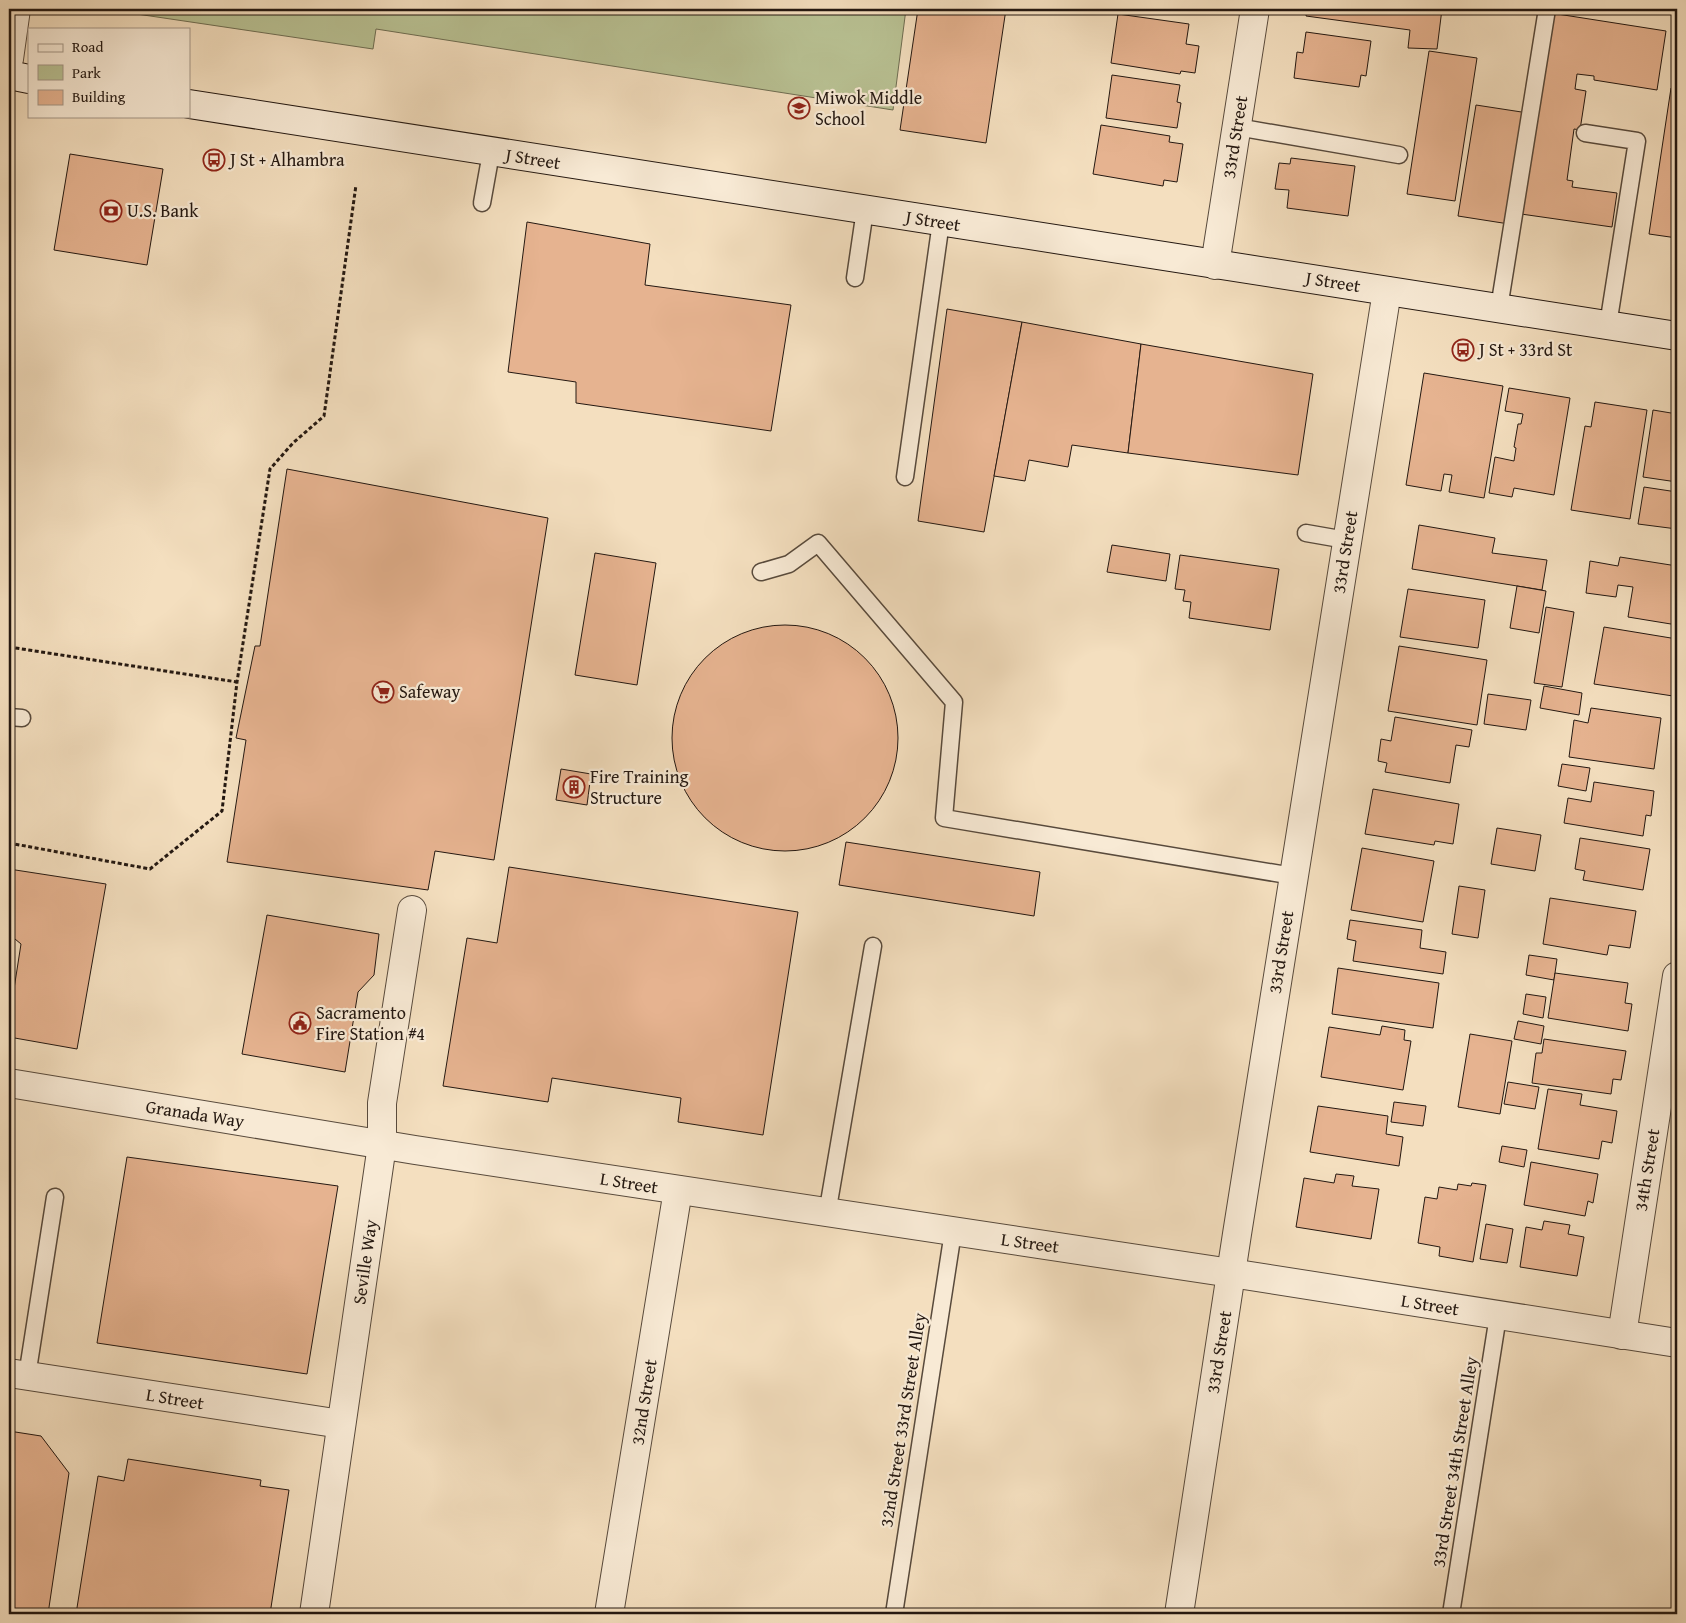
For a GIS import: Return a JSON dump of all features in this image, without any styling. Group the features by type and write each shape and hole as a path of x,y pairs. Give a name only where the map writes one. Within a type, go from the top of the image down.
{"street":[{"path":"9,59 16,9"},
{"name":"33rd Street","path":"1215,265 1255,9"},
{"path":"9,75 28,78"},
{"name":"J Street","path":"190,104 1677,336"},
{"name":"33rd Street","path":"1179,1614 1346,540 1387,291"},
{"name":"Seville Way","path":"314,1614 382,1145 382,1103 412,910"},
{"name":"34th Street","path":"1622,1335 1677,976"},
{"name":"Granada Way","path":"9,1083 382,1145"},
{"name":"L Street","path":"382,1145 827,1214 1231,1273 1677,1343"},
{"name":"32nd Street","path":"609,1614 678,1190"},
{"name":"L Street","path":"18,1375 341,1424"}],"lane":[{"path":"1499,308 1546,9"},
{"path":"1237,127 1399,155"},
{"path":"1585,133 1637,142 1608,325"},
{"path":"482,204 490,152"},
{"path":"855,278 865,210"},
{"path":"905,477 941,222"},
{"path":"1306,534 1346,540"},
{"path":"761,572 789,564 818,543 954,702 944,818 1294,876"},
{"path":"827,1214 873,946"},
{"path":"18,1375 55,1197"},
{"name":"32nd Street 33rd Street Alley","path":"894,1614 953,1232"},
{"name":"33rd Street 34th Street Alley","path":"1451,1614 1498,1316"}],"path":[{"path":"9,844 150,869 222,811 237,682 270,469 293,443 324,416 356,185"},
{"path":"9,646 237,682"}],"green space":[{"path":"103,9 906,9 893,110 376,29 373,49"}],"building":[{"path":"918,9 1006,9 986,143 900,130"},
{"path":"1307,9 1442,9 1437,49 1408,48 1410,30 1306,16"},
{"path":"1551,13 1666,31 1657,90 1594,80 1594,76 1577,74 1575,89 1586,91 1580,130 1574,129 1567,180 1573,181 1572,187 1617,193 1612,227 1521,214"},
{"path":"1118,14 1189,24 1186,44 1199,46 1195,73 1181,71 1180,74 1111,63"},
{"path":"1306,32 1371,41 1366,76 1361,75 1359,87 1294,78 1297,52 1303,53"},
{"path":"1429,51 1477,58 1455,201 1407,194"},
{"path":"1112,75 1180,85 1177,102 1181,103 1177,128 1106,118"},
{"path":"1671,88 1677,89 1677,238 1649,234"},
{"path":"1476,105 1528,113 1509,224 1458,216"},
{"path":"1101,125 1170,136 1169,142 1183,144 1177,182 1164,180 1163,186 1093,174"},
{"path":"70,154 163,169 147,265 54,250"},
{"path":"1291,158 1355,166 1348,216 1287,208 1289,190 1275,189 1279,163 1290,164"},
{"path":"527,222 650,244 645,285 791,305 771,431 576,403 576,382 508,372"},
{"path":"947,309 1022,322 984,532 918,521"},
{"path":"1022,322 1141,344 1128,453 1072,445 1068,467 1029,460 1025,481 994,476"},
{"path":"1141,344 1313,374 1298,475 1128,453"},
{"path":"1424,373 1503,386 1484,498 1449,492 1452,475 1444,474 1441,491 1406,485"},
{"path":"1509,388 1570,398 1554,495 1514,488 1512,497 1489,493 1495,457 1514,461 1516,448 1514,447 1518,424 1521,424 1523,414 1505,411"},
{"path":"1595,402 1647,410 1630,519 1571,510 1585,426 1591,427"},
{"path":"1653,410 1677,414 1677,482 1643,477"},
{"name":"Safeway","path":"287,469 548,518 494,860 435,851 428,890 227,862 246,740 236,738 255,646 260,646"},
{"path":"1644,487 1677,492 1677,529 1638,524"},
{"path":"1419,525 1495,538 1492,553 1547,560 1542,590 1412,569"},
{"path":"1112,545 1170,554 1166,581 1107,572"},
{"path":"595,553 656,563 637,685 575,675"},
{"path":"1180,555 1279,569 1270,630 1189,618 1191,602 1183,601 1185,590 1175,589"},
{"path":"1620,557 1677,566 1677,625 1628,617 1633,587 1618,585 1616,597 1586,593 1590,561 1618,566"},
{"path":"1517,586 1546,591 1539,633 1510,628"},
{"path":"1408,589 1485,600 1478,648 1400,637"},
{"path":"1546,607 1574,612 1562,687 1534,683"},
{"path":"785,625 818,630 828,634 848,644 865,658 879,675 889,695 893,705 898,738 893,771 889,781 879,801 865,818 848,832 828,842 818,846 785,851 752,846 742,842 722,832 705,818 691,801 681,781 677,771 672,738 677,705 681,695 691,675 705,658 722,644 742,634 752,630"},
{"path":"1604,627 1677,639 1677,669 1673,696 1594,684"},
{"path":"1399,646 1487,660 1477,725 1388,711"},
{"path":"1544,686 1582,693 1579,715 1540,708"},
{"path":"1488,694 1531,700 1526,730 1484,724"},
{"path":"1591,708 1661,718 1654,769 1569,757 1574,720 1588,723"},
{"path":"1395,717 1472,730 1469,747 1456,745 1450,783 1385,772 1387,763 1378,761 1381,739 1391,741"},
{"path":"1562,764 1590,768 1586,791 1558,786"},
{"name":"Fire Training Structure","path":"561,769 591,774 587,805 556,800"},
{"path":"1594,782 1654,791 1651,816 1646,815 1643,836 1564,823 1568,798 1591,802"},
{"path":"1373,789 1459,804 1453,844 1435,841 1434,845 1365,834"},
{"path":"1497,828 1541,835 1535,871 1491,864"},
{"path":"1580,838 1650,849 1643,890 1583,880 1585,871 1575,869"},
{"path":"846,842 1040,872 1034,916 839,885"},
{"path":"1362,848 1434,861 1423,922 1351,910"},
{"path":"509,867 798,912 763,1135 678,1122 681,1098 552,1078 548,1102 443,1086 467,938 497,943"},
{"path":"9,869 106,884 77,1049 9,1037 9,1021 21,944 9,934"},
{"path":"1459,886 1485,890 1478,938 1452,934"},
{"path":"1550,898 1636,911 1630,948 1609,945 1607,955 1543,944"},
{"name":"Sacramento Fire Station #4","path":"267,915 379,934 374,975 358,992 345,1072 242,1054"},
{"path":"1350,920 1422,930 1420,948 1446,952 1443,974 1353,961 1356,941 1347,939"},
{"path":"1529,955 1557,959 1554,980 1526,975"},
{"path":"1338,968 1439,983 1433,1028 1332,1014"},
{"path":"1555,973 1628,983 1625,1003 1632,1004 1628,1031 1548,1018"},
{"path":"1526,994 1546,997 1543,1018 1523,1014"},
{"path":"1518,1021 1544,1026 1541,1044 1514,1039"},
{"path":"1382,1026 1405,1030 1404,1040 1411,1041 1403,1090 1321,1077 1329,1027 1380,1035"},
{"path":"1470,1034 1512,1041 1500,1114 1458,1107"},
{"path":"1544,1039 1626,1051 1621,1080 1613,1079 1611,1094 1532,1083 1536,1053 1542,1053"},
{"path":"1508,1082 1539,1087 1535,1109 1504,1104"},
{"path":"1548,1089 1582,1094 1580,1105 1617,1111 1612,1143 1602,1141 1599,1159 1538,1149"},
{"path":"1394,1102 1426,1106 1423,1126 1391,1122"},
{"path":"1318,1106 1388,1116 1386,1134 1403,1137 1399,1166 1310,1152"},
{"path":"1502,1146 1527,1150 1524,1167 1499,1162"},
{"path":"127,1157 338,1186 307,1374 97,1343"},
{"path":"1531,1162 1598,1174 1593,1203 1588,1201 1585,1216 1524,1205"},
{"path":"1336,1174 1354,1176 1352,1186 1379,1189 1371,1239 1296,1227 1304,1178 1334,1183"},
{"path":"1472,1183 1486,1185 1473,1262 1439,1256 1440,1247 1418,1243 1425,1197 1437,1199 1439,1187 1457,1190 1458,1184 1471,1186"},
{"path":"1544,1221 1570,1225 1568,1234 1584,1237 1577,1276 1520,1267 1526,1227 1542,1230"},
{"path":"1486,1224 1513,1229 1507,1263 1480,1259"},
{"path":"9,1431 41,1436 69,1473 48,1614 9,1614"},
{"path":"128,1459 261,1480 260,1486 289,1490 270,1614 76,1614 98,1476 124,1481"}],"place":[{"name":"Miwok Middle School","path":"799,108"},
{"name":"J St + Alhambra","path":"214,160"},
{"name":"U.S. Bank","path":"111,211"},
{"name":"J St + 33rd St","path":"1463,350"},
{"name":"Safeway","path":"383,692"},
{"name":"Fire Training Structure","path":"574,787"},
{"name":"Sacramento Fire Station #4","path":"300,1023"}]}
